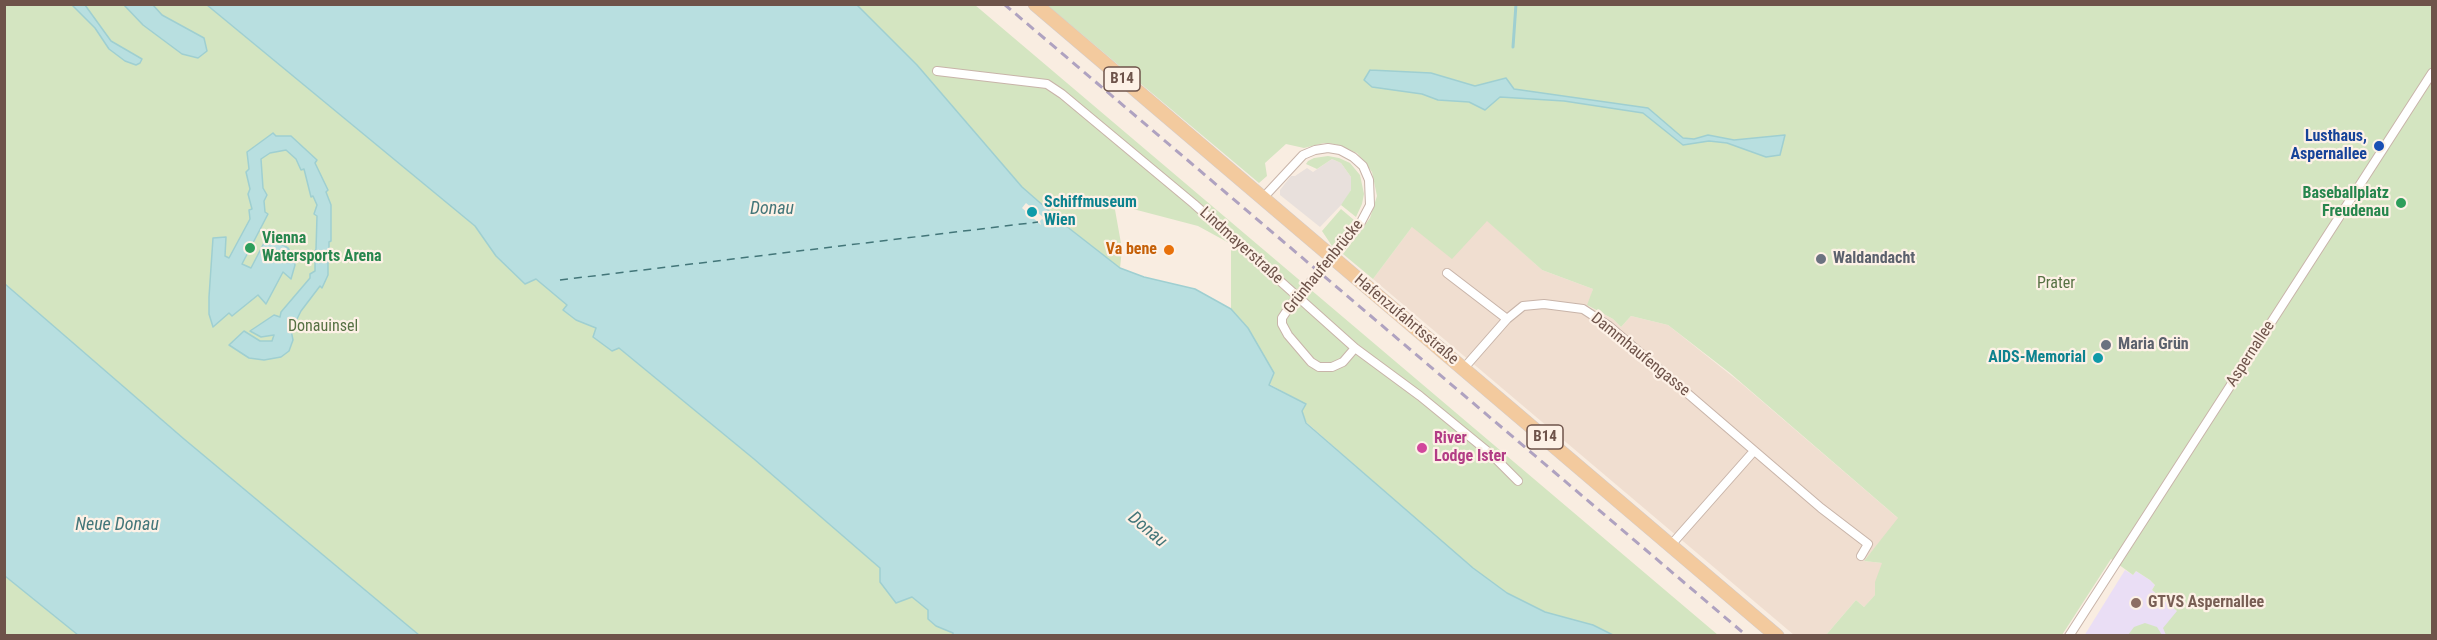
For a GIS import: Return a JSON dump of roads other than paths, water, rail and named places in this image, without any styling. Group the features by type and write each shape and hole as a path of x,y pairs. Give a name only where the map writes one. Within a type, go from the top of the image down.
{"main road":[{"name":"Hafenzufahrtsstraße","path":"1035,4 1777,636"}],"street":[{"name":"Lindmayerstraße","path":"937,70 1047,84 1089,115 1194,204 1355,348 1420,396 1492,454 1518,481"},
{"name":"Aspernallee","path":"2069,636 2433,73"},
{"name":"Grünhaufenbrücke","path":"1262,199 1303,155 1315,150 1328,148 1340,150 1363,166 1371,193 1367,213 1282,318 1282,324 1288,335 1319,368 1332,367 1343,362 1355,348"},
{"path":"1447,273 1507,319"},
{"name":"Dammhaufengasse","path":"1464,368 1507,319 1523,306 1544,304 1583,309 1610,326 1821,508 1868,544 1861,556"},
{"path":"1670,546 1754,451"}],"water":[{"path":"72,5 85,5 111,41 142,59 140,63 136,65 125,61 109,49 95,28"},
{"path":"124,5 153,5 162,15 204,38 207,51 198,58 182,54 143,25"},
{"name":"Donau","path":"207,5 857,5 917,65 1022,187 1070,229 1120,268 1144,277 1195,289 1231,309 1248,328 1274,373 1269,385 1306,404 1302,411 1306,423 1473,568 1507,593 1545,612 1593,625 1613,635 953,635 928,619 928,610 912,597 896,603 880,582 880,568 754,459 619,348 612,351 593,337 596,328 576,320 563,310 567,305 536,279 525,284 496,256 475,226"},
{"path":"1370,70 1431,73 1475,86 1506,78 1514,89 1648,108 1683,138 1694,139 1708,135 1734,140 1785,135 1780,155 1766,157 1727,143 1709,141 1683,145 1643,113 1564,101 1500,97 1485,110 1469,102 1438,100 1422,94 1372,87 1364,80"},
{"path":"273,133 276,136 291,136 317,160 315,163 328,190 326,192 331,205 329,250 331,257 328,263 328,275 322,288 320,286 297,319 290,325 293,340 289,351 281,357 264,360 249,358 229,345 244,331 260,341 272,341 274,335 261,337 250,331 274,315 280,317 281,312 310,278 310,274 315,271 315,262 312,257 316,249 317,216 314,214 317,205 313,196 311,197 304,169 301,170 296,159 286,150 270,153 261,159 263,188 267,195 264,201 265,212 268,214 242,264 251,268 265,241 277,241 288,248 293,255 295,265 291,279 283,272 266,304 258,295 232,316 229,313 213,327 209,314 209,297 213,238 226,237 225,256 229,258 250,219 249,210 252,209 246,172 249,169 247,152"},
{"name":"Neue Donau","path":"5,284 184,439 419,635 78,635 5,576"}],"waterway":[{"path":"1513,47 1516,4"}],"railway":[{"path":"1004,4 1747,636"}],"place":[{"name":"Lusthaus, Aspernallee","path":"2379,146"},
{"name":"Baseballplatz Freudenau","path":"2401,203"},
{"name":"Schiffmuseum Wien","path":"1032,212"},
{"name":"Vienna Watersports Arena","path":"250,248"},
{"name":"Va bene","path":"1169,250"},
{"name":"Waldandacht","path":"1821,259"},
{"name":"Maria Grün","path":"2106,345"},
{"name":"AIDS-Memorial","path":"2098,358"},
{"name":"River Lodge Ister","path":"1422,448"},
{"name":"GTVS Aspernallee","path":"2136,603"}],"park label":[{"name":"Prater","path":"2056,284"},
{"name":"Donauinsel","path":"323,327"}]}
